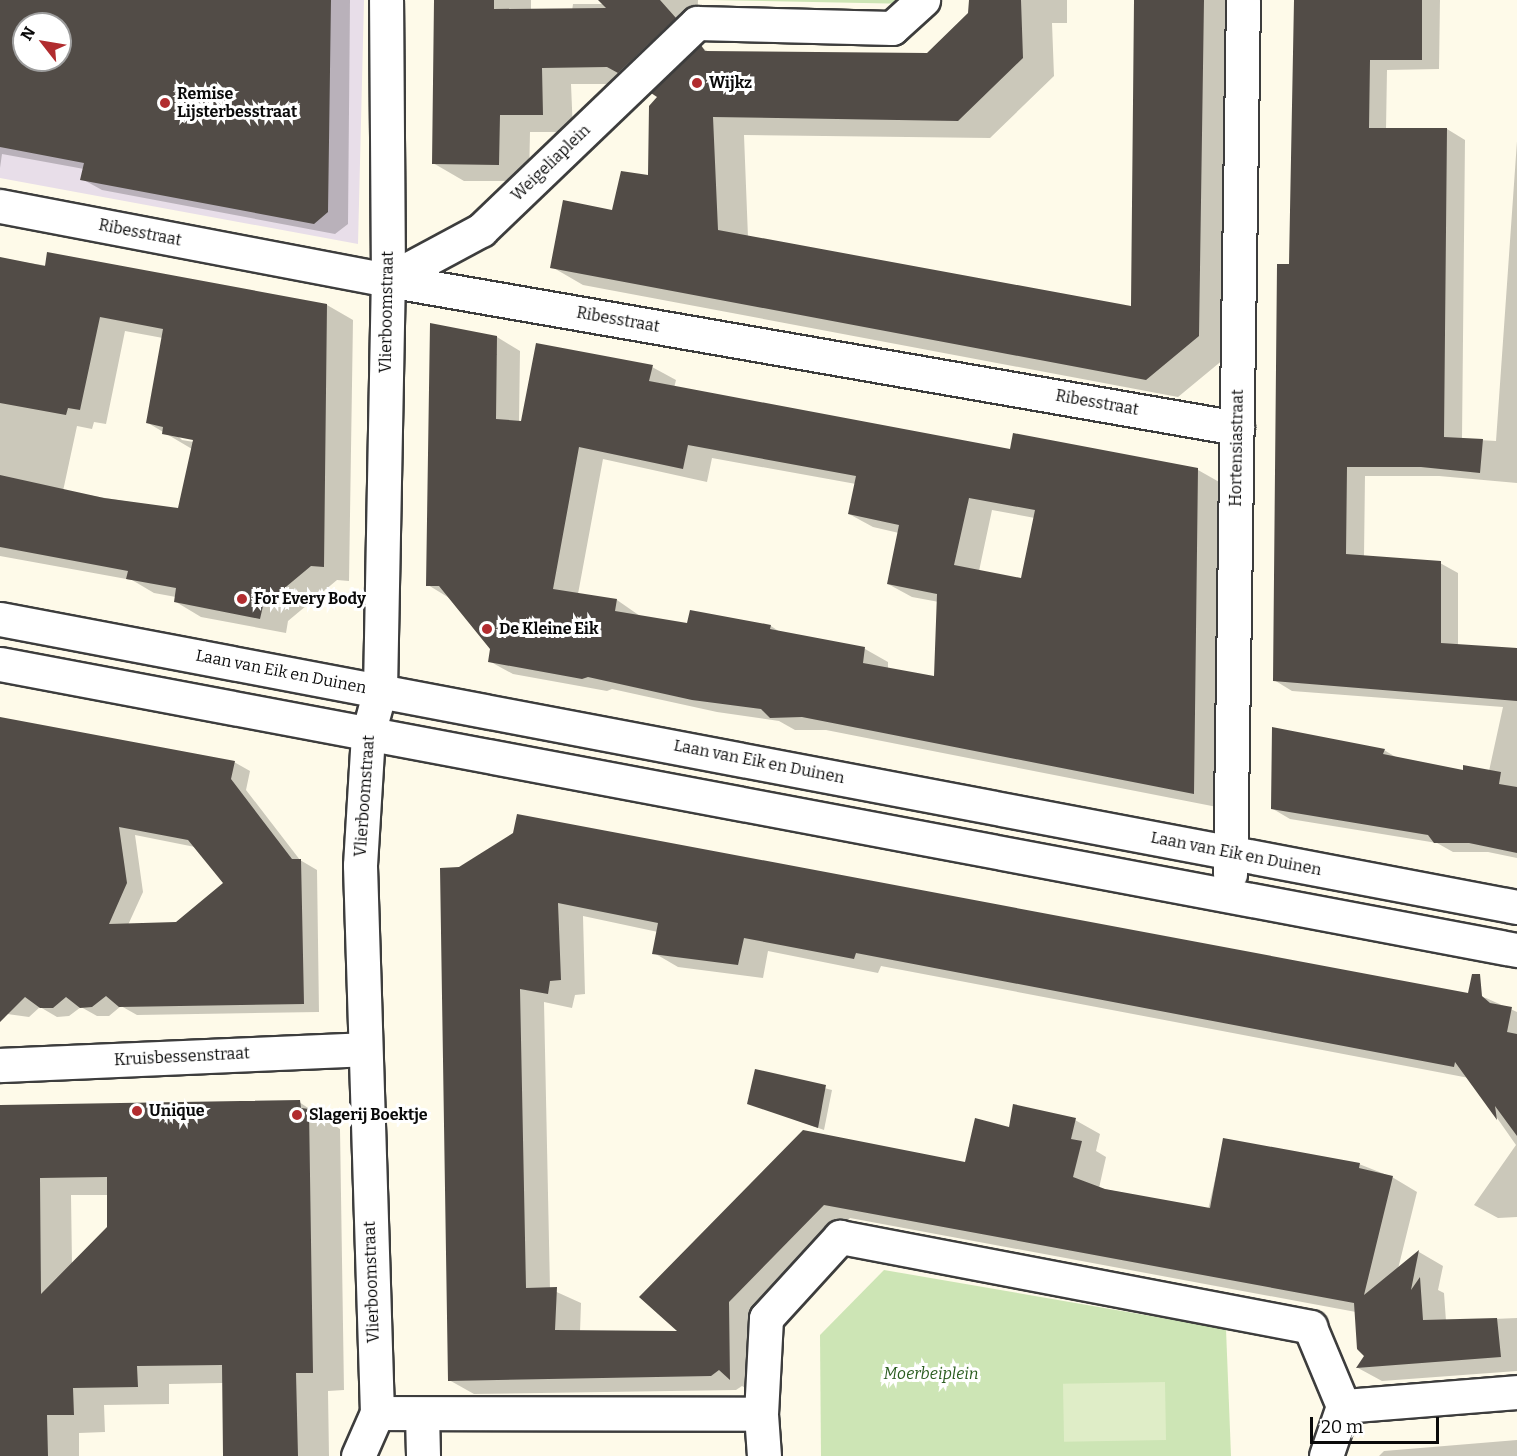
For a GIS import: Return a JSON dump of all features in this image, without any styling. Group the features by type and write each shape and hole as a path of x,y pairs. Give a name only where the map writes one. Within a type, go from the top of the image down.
{"street":[{"name":"Vlierboomstraat","path":"358,1456 377,1413 360,865 368,734 380,690 388,280 386,0"},
{"name":"Weigeliaplein","path":"388,280 481,230 697,12 892,28 923,0"},
{"name":"Hortensiastraat","path":"1229,896 1243,0"},
{"name":"Ribesstraat","path":"0,206 388,280 1237,428"},
{"name":"Laan van Eik en Duinen","path":"0,619 1517,907"},
{"path":"0,664 1517,950"},
{"name":"Kruisbessenstraat","path":"0,1065 364,1049"},
{"path":"764,1456 761,1414 766,1318 840,1237 1310,1327 1343,1406 1326,1456"},
{"path":"1343,1406 1517,1392"},
{"path":"377,1413 761,1414"},
{"path":"422,1414 423,1456"}],"shaded area":[{"name":"Remise Lijsterbesstraat","path":"0,0 364,0 358,244 0,178"}],"green space":[{"path":"710,0 915,0 914,4"},
{"name":"Moerbeiplein","path":"884,1270 1226,1329 1231,1456 821,1456 820,1335"},
{"path":"1165,1382 1166,1440 1064,1442 1063,1384"}],"building":[{"name":"Remise Lijsterbesstraat","path":"0,0 331,0 328,212 314,224 80,180 84,163 0,147"},
{"path":"434,0 494,0 494,9 606,8 598,0 660,0 676,18 618,73 607,67 542,68 543,115 500,115 499,165 432,164"},
{"path":"969,0 1021,0 1023,58 958,121 713,117 718,230 1131,306 1134,0 1204,0 1199,336 1146,380 550,268 563,200 612,210 621,171 648,175 649,106 657,97 651,93 701,45 705,51 927,53 968,13"},
{"path":"1294,0 1422,0 1422,60 1370,60 1369,128 1447,128 1444,437 1483,439 1480,473 1421,467 1347,467 1346,554 1441,561 1441,643 1517,648 1517,701 1273,681 1277,264 1289,264"},
{"path":"47,252 327,304 324,567 311,566 263,606 260,619 174,602 176,588 126,579 128,571 0,547 0,475 104,498 178,508 193,440 162,434 163,427 146,423 163,329 100,317 80,410 68,408 66,415 0,403 0,257 45,266"},
{"path":"430,323 497,336 496,419 521,421 536,343 653,365 649,381 1010,449 1013,433 1198,468 1194,794 802,717 770,718 761,709 692,700 588,677 582,679 488,662 490,649 439,586 426,586","holes":["688,445 856,476 848,514 899,525 887,584 937,594 934,676 863,663 865,647 770,629 771,625 690,610 687,623 615,611 617,599 553,589 579,447 683,469","969,498 1035,510 1021,578 954,565"]},
{"path":"0,717 235,761 231,779 292,859 301,859 304,1004 119,1007 106,996 92,1007 80,1008 66,997 53,1008 40,1008 25,997 0,1022","holes":["119,827 188,840 223,883 176,922 109,924 127,883"]},
{"path":"1272,727 1385,749 1383,754 1463,770 1463,765 1501,772 1499,784 1517,787 1517,853 1469,843 1434,843 1428,835 1271,809"},
{"path":"517,814 1468,993 1472,974 1480,974 1482,996 1490,1003 1512,1007 1507,1032 1517,1034 1517,1136 1495,1106 1497,1120 1455,1062 1454,1067 856,953 854,959 744,938 738,965 652,954 658,923 558,903 561,980 550,981 548,994 520,989 526,1288 557,1287 555,1330 677,1331 639,1297 803,1130 965,1162 975,1118 1009,1127 1013,1104 1076,1118 1071,1139 1082,1141 1073,1177 1105,1189 1210,1208 1223,1138 1360,1163 1359,1168 1393,1176 1364,1295 1419,1250 1411,1290 1420,1277 1423,1320 1497,1318 1501,1357 1356,1368 1364,1356 1357,1349 1354,1303 824,1205 729,1302 730,1380 719,1370 711,1376 448,1381 440,868 459,867 513,833"},
{"path":"755,1069 826,1085 818,1128 747,1104"},
{"path":"300,1100 301,1108 309,1109 313,1373 296,1373 298,1456 223,1456 222,1365 137,1366 138,1387 73,1388 74,1415 47,1415 48,1456 0,1456 0,1105","holes":["107,1177 107,1227 41,1294 40,1178"]}],"place":[{"name":"Wijkz","path":"697,83"},
{"name":"Remise Lijsterbesstraat","path":"165,103"},
{"name":"For Every Body","path":"242,599"},
{"name":"De Kleine Eik","path":"487,629"},
{"name":"Unique","path":"137,1111"},
{"name":"Slagerij Boektje","path":"297,1115"}]}
